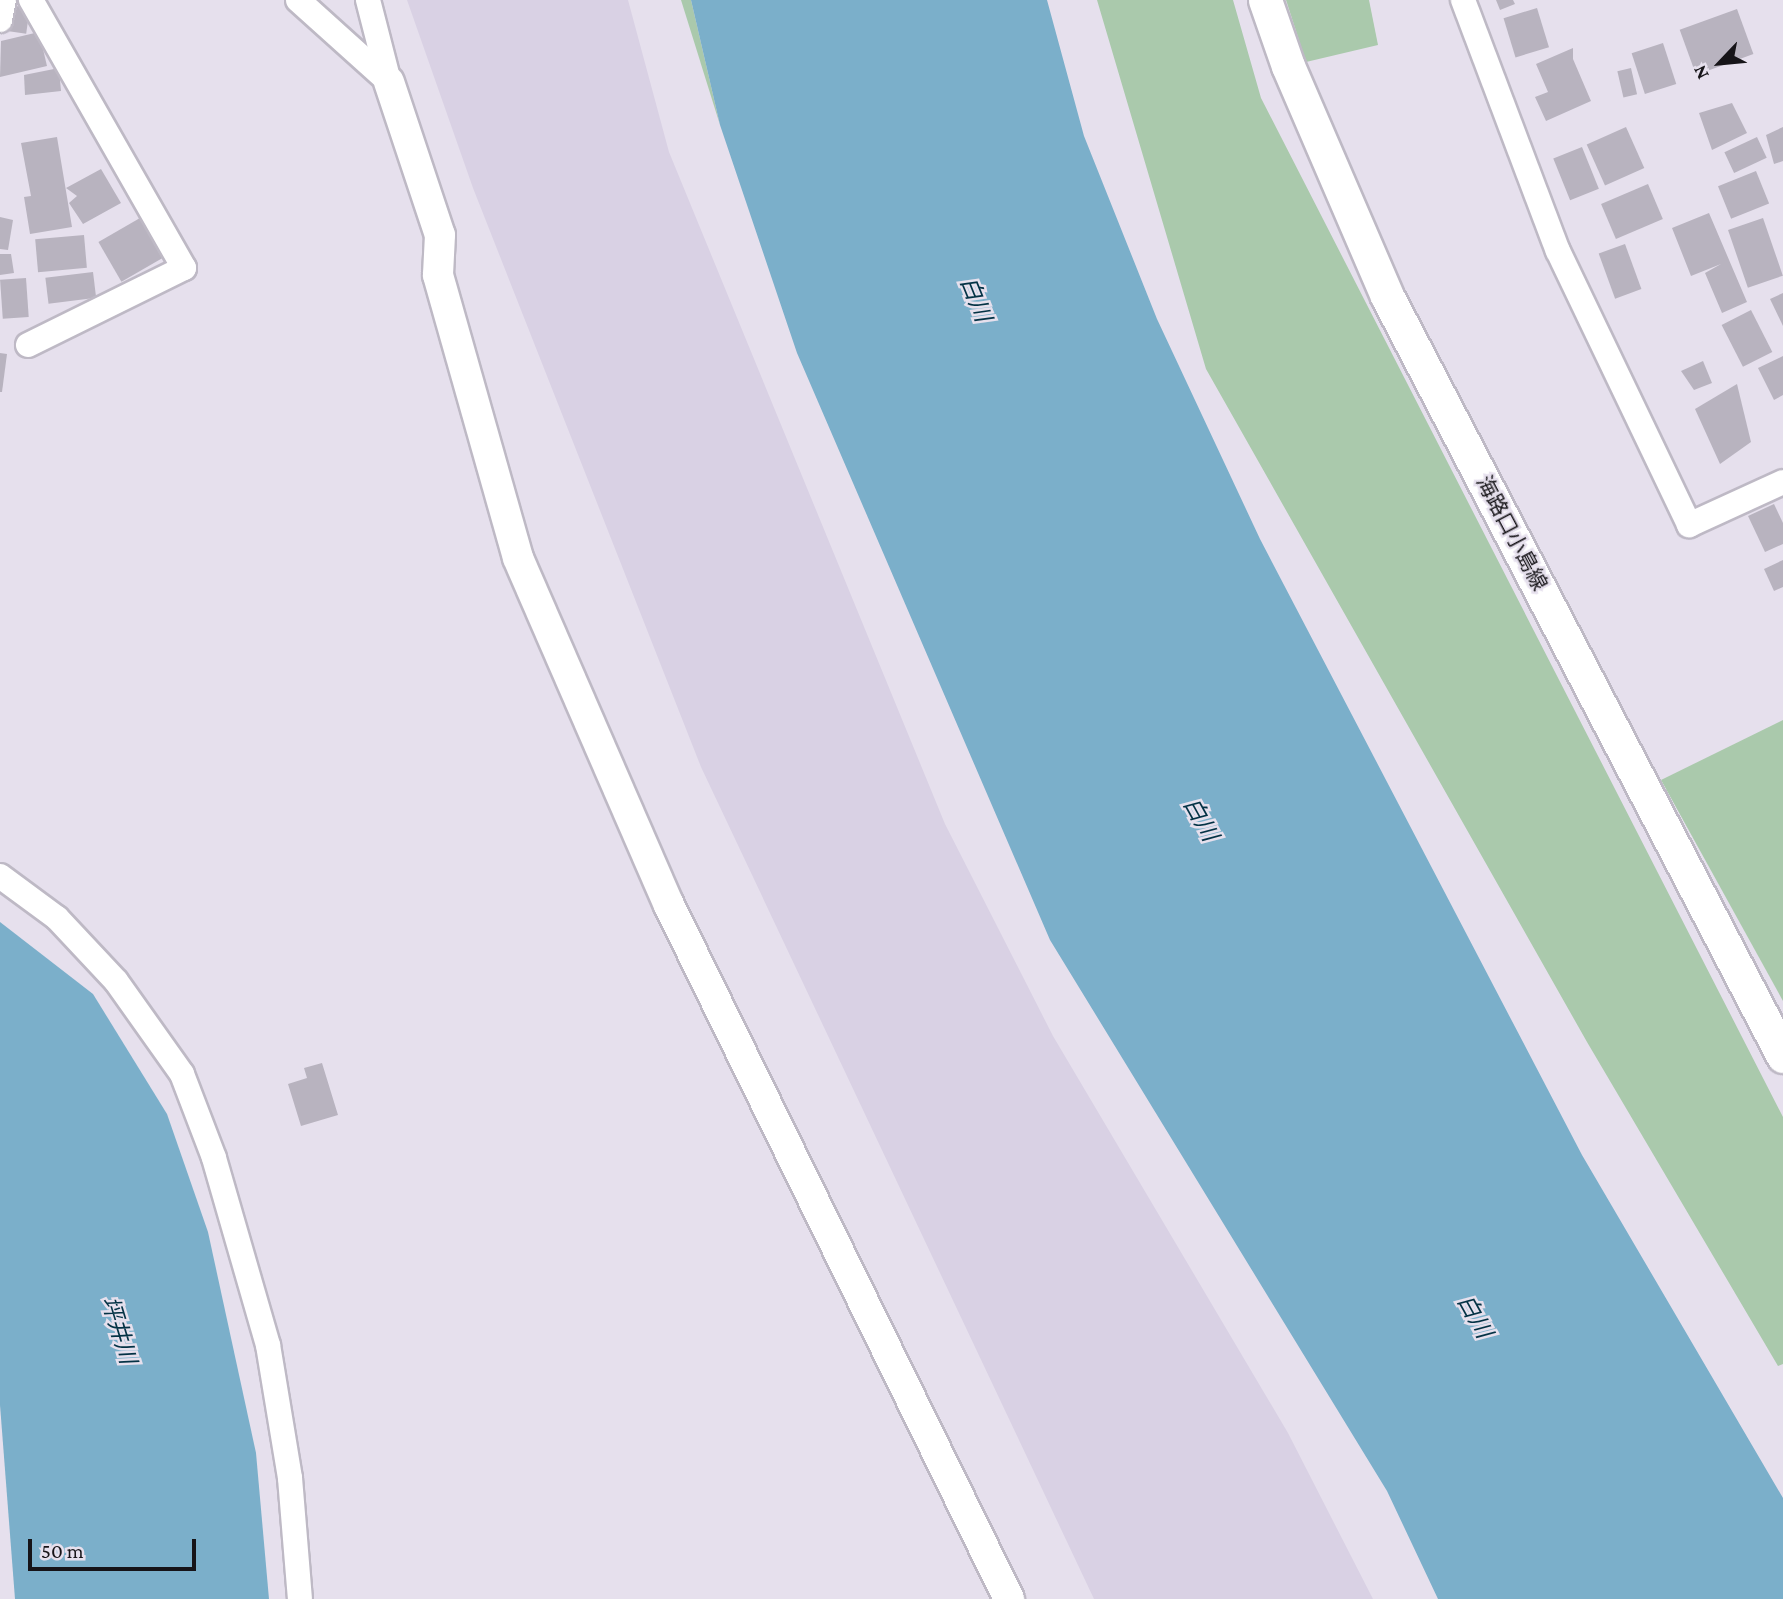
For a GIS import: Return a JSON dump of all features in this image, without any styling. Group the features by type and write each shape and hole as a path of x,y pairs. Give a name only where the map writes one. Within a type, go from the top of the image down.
{"main road":[{"name":"海路口小島線","path":"1265,0 1287,66 1387,296 1783,1056"}],"street":[{"path":"0,20 4,0"},
{"path":"28,345 184,268 31,0"},
{"path":"298,0 389,82"},
{"path":"368,0 389,82 440,235 439,275 518,558 669,905 1009,1599"},
{"path":"1463,0 1558,251 1689,525 1783,482"},
{"path":"0,876 57,918 116,981 182,1074 214,1158 268,1345 290,1478 300,1599"}],"shaded area":[{"path":"407,0 628,0 669,152 945,824 1053,1036 1288,1433 1373,1599 1094,1599 701,767 473,188"}],"green space":[{"path":"681,0 691,0 720,125"},
{"path":"1097,0 1233,0 1261,98 1783,1117 1783,1364 1778,1366 1587,1042 1206,369"},
{"path":"1286,0 1369,0 1378,45 1306,62"},
{"path":"1783,720 1783,1001 1661,780"}],"water":[{"name":"白川","path":"691,0 1047,0 1084,136 1157,319 1260,539 1582,1155 1783,1498 1783,1599 1438,1599 1387,1491 1050,940 797,353 720,125"},
{"name":"坪井川","path":"0,922 93,994 167,1114 208,1232 256,1453 269,1599 15,1599 0,1405"}],"building":[{"path":"1496,0 1513,0 1515,4 1500,10"},
{"path":"9,5 30,8 26,34 5,31"},
{"path":"1537,8 1549,47 1516,57 1504,18"},
{"path":"1737,9 1753,54 1696,75 1680,30"},
{"path":"39,32 47,66 0,77 1,41"},
{"path":"1663,43 1676,84 1645,94 1632,53"},
{"path":"1573,48 1573,59 1591,101 1546,121 1535,97 1548,92 1536,64"},
{"path":"59,68 61,91 25,95 24,75"},
{"path":"1631,68 1637,94 1623,97 1617,71"},
{"path":"1732,103 1747,133 1712,150 1699,113"},
{"path":"1626,127 1644,168 1605,186 1587,144"},
{"path":"1783,127 1783,161 1774,164 1766,135"},
{"path":"57,137 72,227 30,234 24,197 31,196 21,143"},
{"path":"1757,137 1767,158 1734,173 1724,152"},
{"path":"1582,147 1599,189 1570,200 1553,159"},
{"path":"101,169 121,203 83,224 69,203 77,196 66,188"},
{"path":"1756,171 1769,203 1731,219 1718,186"},
{"path":"1648,184 1663,219 1616,239 1601,204"},
{"path":"1709,213 1747,302 1722,313 1705,273 1721,264 1691,276 1672,228"},
{"path":"0,217 13,220 8,250 0,249"},
{"path":"140,218 163,258 121,282 98,242"},
{"path":"1763,218 1783,276 1748,288 1728,230"},
{"path":"84,235 87,268 38,272 35,239"},
{"path":"1625,244 1641,289 1615,299 1599,254"},
{"path":"0,254 11,254 14,273 0,275"},
{"path":"93,272 96,298 49,304 45,278"},
{"path":"26,278 29,317 3,319 0,280"},
{"path":"1783,293 1783,326 1770,299"},
{"path":"1751,310 1772,352 1743,367 1722,325"},
{"path":"0,353 7,354 2,392 0,392"},
{"path":"1783,356 1783,395 1774,400 1758,368"},
{"path":"1703,361 1712,383 1694,390 1681,371"},
{"path":"1737,384 1751,442 1720,464 1695,409"},
{"path":"1774,504 1783,523 1783,544 1765,552 1748,516"},
{"path":"1783,560 1783,587 1774,591 1764,569"},
{"path":"322,1063 338,1115 301,1126 288,1084 307,1078 304,1068"}]}
